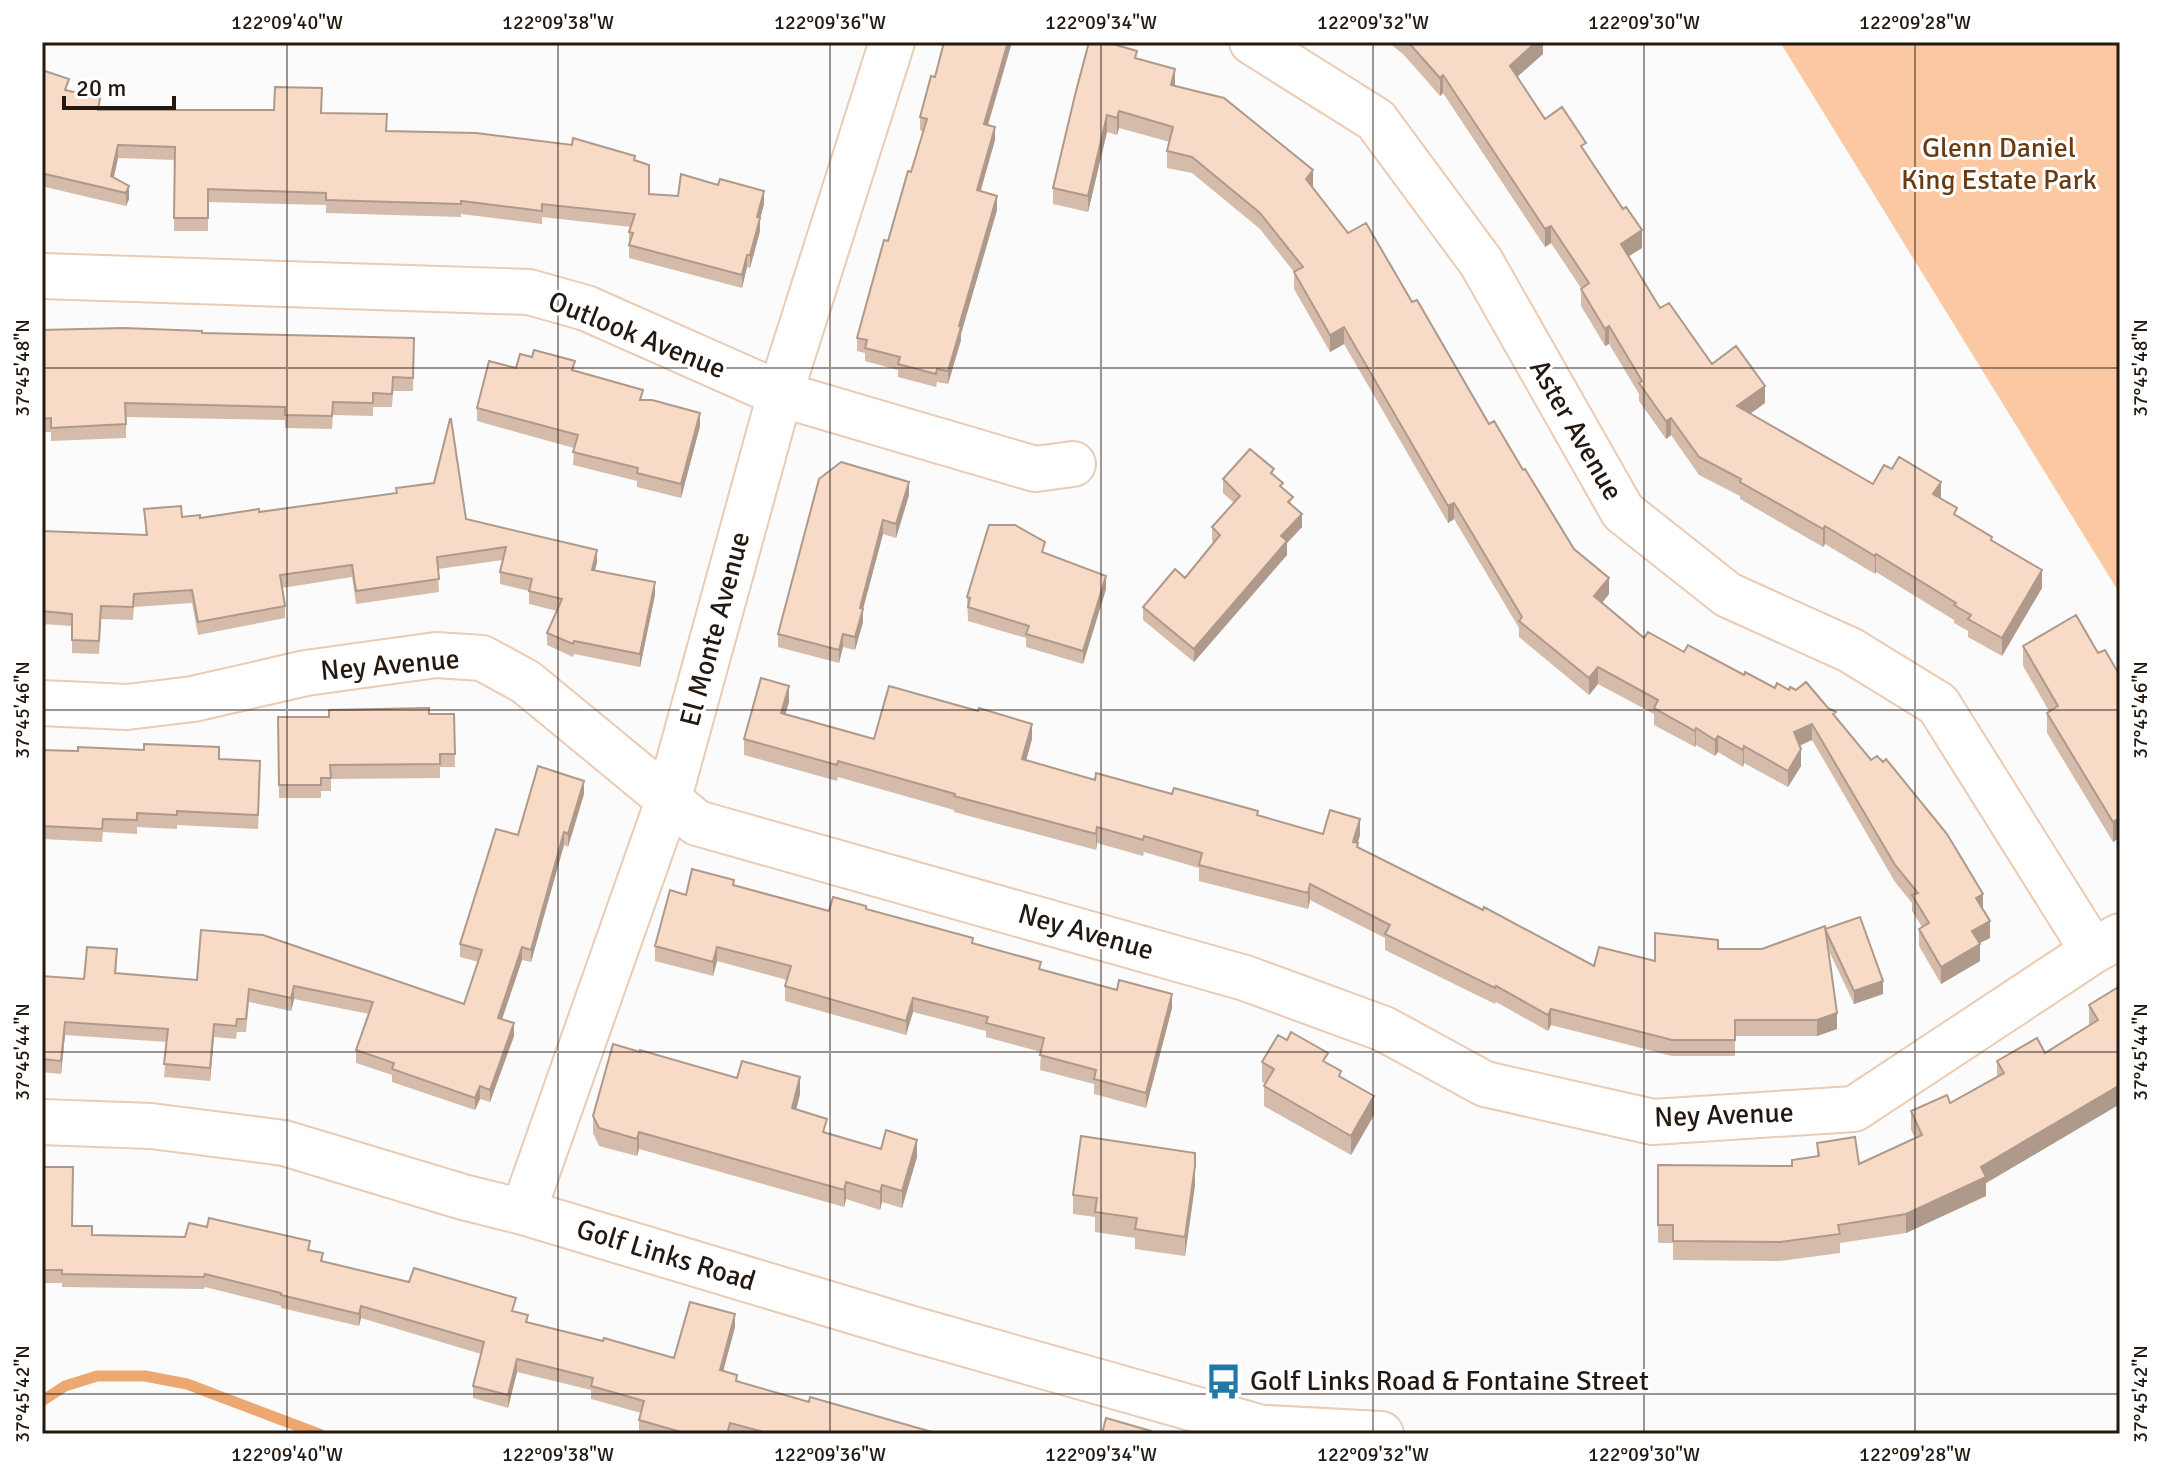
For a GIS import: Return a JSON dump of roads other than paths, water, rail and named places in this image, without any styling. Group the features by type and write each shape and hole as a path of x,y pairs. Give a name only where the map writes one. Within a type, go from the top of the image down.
{"street":[{"name":"El Monte Avenue","path":"523,1212 668,801 780,394 892,42"},
{"name":"Aster Avenue","path":"1252,42 1376,120 1481,262 1623,512 1728,595 1850,650 1938,704 2106,943"},
{"name":"Outlook Avenue","path":"42,276 529,292 586,308 780,394 1035,469 1073,464"},
{"name":"Ney Avenue","path":"42,703 127,707 193,699 306,673 392,661 436,655 482,658 526,682 697,823 1245,978 1384,1029 1485,1084 1653,1122 1854,1109 2106,943"},
{"name":"Golf Links Road","path":"42,1122 151,1126 284,1143 909,1328 1275,1431 1381,1434"}],"waterway":[{"path":"42,1401 65,1386 97,1376 145,1376 187,1384 319,1434"}],"place":[{"name":"Golf Links Road & Fontaine Street","path":"1224,1381"}],"park label":[{"name":"Glenn Daniel King Estate Park","path":"1999,164"}]}
